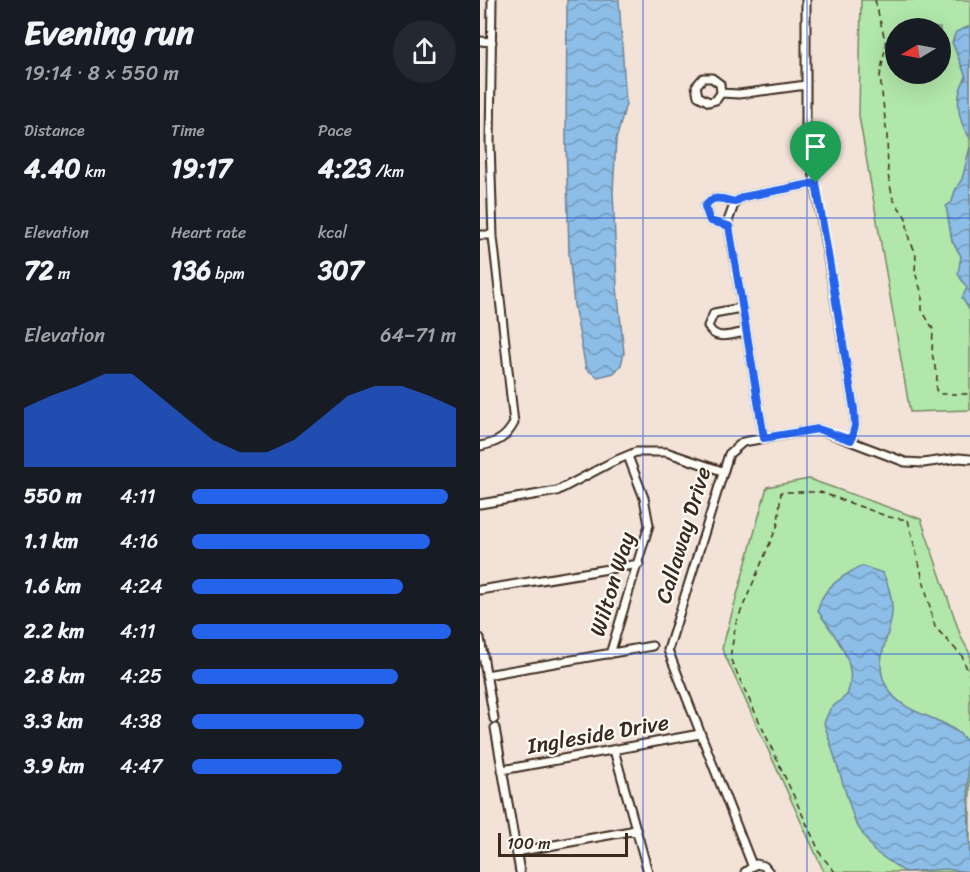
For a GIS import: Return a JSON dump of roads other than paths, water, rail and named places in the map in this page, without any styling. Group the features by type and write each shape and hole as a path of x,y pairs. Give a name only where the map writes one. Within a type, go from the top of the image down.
{"street":[{"path":"480,446 500,441 508,435 514,423 493,235 490,143 492,0"},
{"path":"806,0 806,130 856,418 851,440"},
{"path":"480,41 492,42"},
{"path":"721,93 806,85"},
{"path":"480,144 490,143"},
{"path":"764,438 729,226 731,210 735,202 743,197 816,183"},
{"path":"729,226 710,221 705,207 710,200 716,198 735,202"},
{"path":"480,235 493,235"},
{"path":"741,308 714,313 708,326 713,334 720,336 746,332"},
{"name":"Callaway Drive","path":"752,865 668,650 729,454 737,445 818,429 905,462 923,463 959,458 970,459"},
{"path":"480,504 557,491 628,456 644,451 666,452 722,471"},
{"name":"Wilton Way","path":"610,654 649,525 644,498 628,456"},
{"path":"480,590 639,564"},
{"path":"480,638 494,719"},
{"path":"486,675 652,646"},
{"path":"495,728 519,872"},
{"name":"Ingleside Drive","path":"502,770 700,734"},
{"path":"614,750 648,872"},
{"path":"516,852 636,830"},
{"path":"745,872 752,865 760,864 769,872"}],"water":[{"path":"567,0 619,0 626,104 616,140 613,191 617,287 624,353 621,365 614,373 598,377 586,369 574,305 569,253 566,141"},
{"path":"970,26 970,138 962,124 959,108 960,92 966,77 952,42 956,32"},
{"path":"970,147 970,311 962,298 967,288 958,274 961,256 952,241 946,206 952,202 955,190 962,179"},
{"path":"862,566 883,573 889,587 892,608 891,623 881,660 883,679 888,689 905,706 949,726 967,742 970,872 945,869 905,872 874,851 855,822 824,723 830,709 847,695 850,671 838,640 818,611 828,589 840,578"}]}
